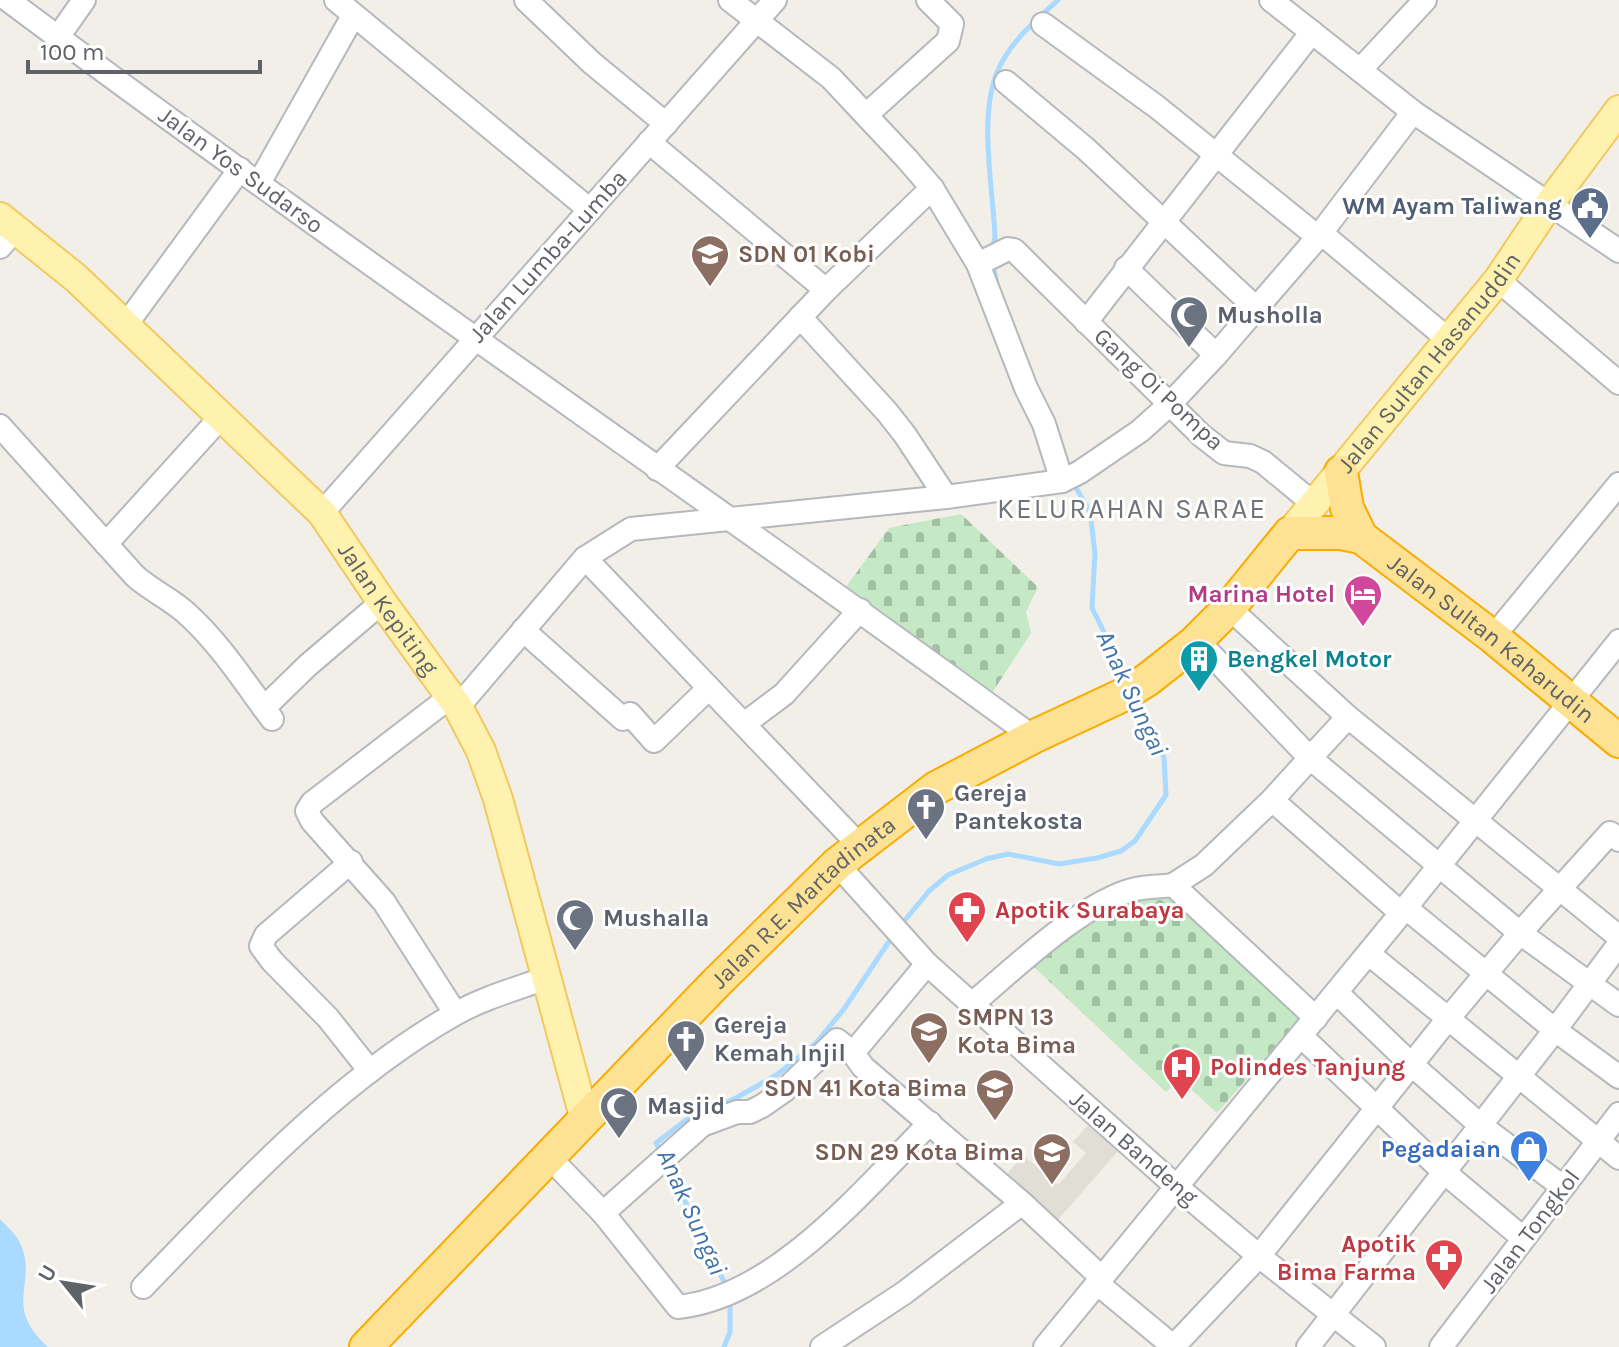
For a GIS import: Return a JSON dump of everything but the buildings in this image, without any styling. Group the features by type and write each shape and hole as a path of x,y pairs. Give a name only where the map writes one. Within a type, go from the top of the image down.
{"highway":[{"path":"1341,472 1347,508 1361,537"},
{"path":"1290,533 1341,533 1361,537"},
{"name":"Jalan Sultan Hasanuddin","path":"1197,640 1229,608 1290,533"},
{"name":"Jalan Sultan Kaharudin","path":"1361,537 1493,637 1619,741"},
{"name":"Jalan R.E. Martadinata","path":"366,1347 716,983 848,855 936,788 1135,687 1197,640"}],"main road":[{"name":"Jalan Sultan Hasanuddin","path":"1290,533 1498,280 1549,204 1619,110"},
{"name":"Jalan Kepiting","path":"5,231 76,278 322,513 454,702 481,751 498,799 585,1120"}],"street":[{"name":"Jalan Yos Sudarso","path":"8,0 474,339 860,610 1033,737"},
{"path":"58,37 84,0"},
{"path":"526,0 592,63 666,124"},
{"path":"730,0 831,78 994,258 1026,388 1069,478"},
{"name":"Jalan Lumba-Lumba","path":"322,513 775,0"},
{"path":"866,115 948,41 952,24 928,0"},
{"path":"1360,70 1425,0"},
{"path":"259,183 341,4 590,210"},
{"path":"1287,4 1312,32 1413,112 1619,251"},
{"path":"1043,24 1157,107 1449,340"},
{"path":"1086,322 1312,32"},
{"path":"1006,82 1086,149 1257,309"},
{"path":"455,1013 384,902 312,821 308,808 454,702 523,630 585,558 631,529 946,497 1069,478 1140,431 1170,404 1257,309 1319,235 1413,112"},
{"path":"649,142 826,290"},
{"path":"125,326 240,169"},
{"path":"657,469 826,290 932,188"},
{"name":"Gang Oi Pompa","path":"994,258 1086,322 1201,435 1224,453 1250,456 1263,462 1314,504"},
{"path":"1126,268 1216,355"},
{"path":"1498,280 1619,383"},
{"path":"800,317 896,423 946,497"},
{"path":"106,544 221,417"},
{"path":"0,426 151,591 174,603 201,627 268,713 307,666 382,602"},
{"path":"1493,637 1619,484"},
{"name":"Jalan Bandeng","path":"585,558 744,724 848,855 898,934 927,964 1177,1187 1374,1347"},
{"path":"1229,608 1348,717 1619,937"},
{"path":"744,724 784,694 860,610"},
{"path":"523,630 623,719 630,714 654,741 709,688"},
{"path":"1197,640 1310,758 1520,933 1619,1005"},
{"path":"1045,1347 1404,911 1619,641"},
{"path":"972,1004 1096,905 1135,889 1173,885 1204,865 1272,800 1348,717"},
{"path":"1272,800 1404,911 1619,1077"},
{"path":"603,1213 702,1125 762,1106 785,1090 837,1040 853,1053 863,1067 1022,1203 1100,1281 1174,1347 1259,1256 1447,1020 1558,889 1610,833 1619,840"},
{"path":"351,862 266,935 261,946 328,1018 370,1071"},
{"path":"1173,885 1316,1018"},
{"path":"1308,1347 1619,944"},
{"path":"1369,954 1619,1158"},
{"path":"853,1053 927,964"},
{"path":"143,1287 253,1174 370,1071 455,1013 546,978"},
{"path":"1337,993 1480,1125 1563,1187"},
{"path":"1301,1036 1444,1172 1523,1238"},
{"name":"Jalan Tongkol","path":"1441,1347 1619,1114"},
{"path":"550,1158 603,1213 678,1307 693,1305 752,1283 803,1247 930,1123"},
{"path":"822,1347 904,1293 1022,1203"}],"shaded area":[{"path":"1089,1124 1119,1150 1056,1222 1004,1177 1023,1155 1058,1185 1086,1153 1073,1142"}],"green space":[{"path":"961,514 1038,587 1026,612 1031,633 990,696 841,594 889,528"},
{"path":"1173,894 1305,1012 1217,1113 1180,1079 1166,1092 1032,965 1099,911 1130,897"}],"water":[{"path":"0,1219 20,1243 25,1257 23,1306 26,1318 48,1347 0,1347"}],"waterway":[{"name":"Anak Sungai","path":"992,250 995,237 988,152 992,88 1009,50 1058,0"},
{"name":"Anak Sungai","path":"993,264 997,285"},
{"name":"Anak Sungai","path":"1072,481 1090,512 1095,553 1092,608 1127,678"},
{"name":"Anak Sungai","path":"900,926 929,891 948,875 986,859 1008,854 1059,864 1121,851 1135,841 1166,795 1164,758 1137,697"},
{"name":"Anak Sungai","path":"662,1155 656,1143 686,1120 736,1098 778,1074 816,1043 844,1009 894,934"},
{"name":"Anak Sungai","path":"667,1164 727,1288"},
{"name":"Anak Sungai","path":"724,1347 730,1332 730,1297"}],"place":[{"name":"WM Ayam Taliwang","path":"1590,240"},
{"name":"SDN 01 Kobi","path":"710,288"},
{"name":"Musholla","path":"1189,349"},
{"name":"Marina Hotel","path":"1363,628"},
{"name":"Bengkel Motor","path":"1199,693"},
{"name":"Gereja Pantekosta","path":"926,841"},
{"name":"Apotik Surabaya","path":"967,944"},
{"name":"Mushalla","path":"575,952"},
{"name":"SMPN 13 Kota Bima","path":"929,1065"},
{"name":"Gereja Kemah Injil","path":"686,1073"},
{"name":"Polindes Tanjung","path":"1182,1101"},
{"name":"SDN 41 Kota Bima","path":"995,1122"},
{"name":"Masjid","path":"619,1140"},
{"name":"Pegadaian","path":"1529,1183"},
{"name":"SDN 29 Kota Bima","path":"1052,1186"},
{"name":"Apotik Bima Farma","path":"1444,1292"}],"district":[{"name":"KELURAHAN SARAE","path":"1132,508"}]}
